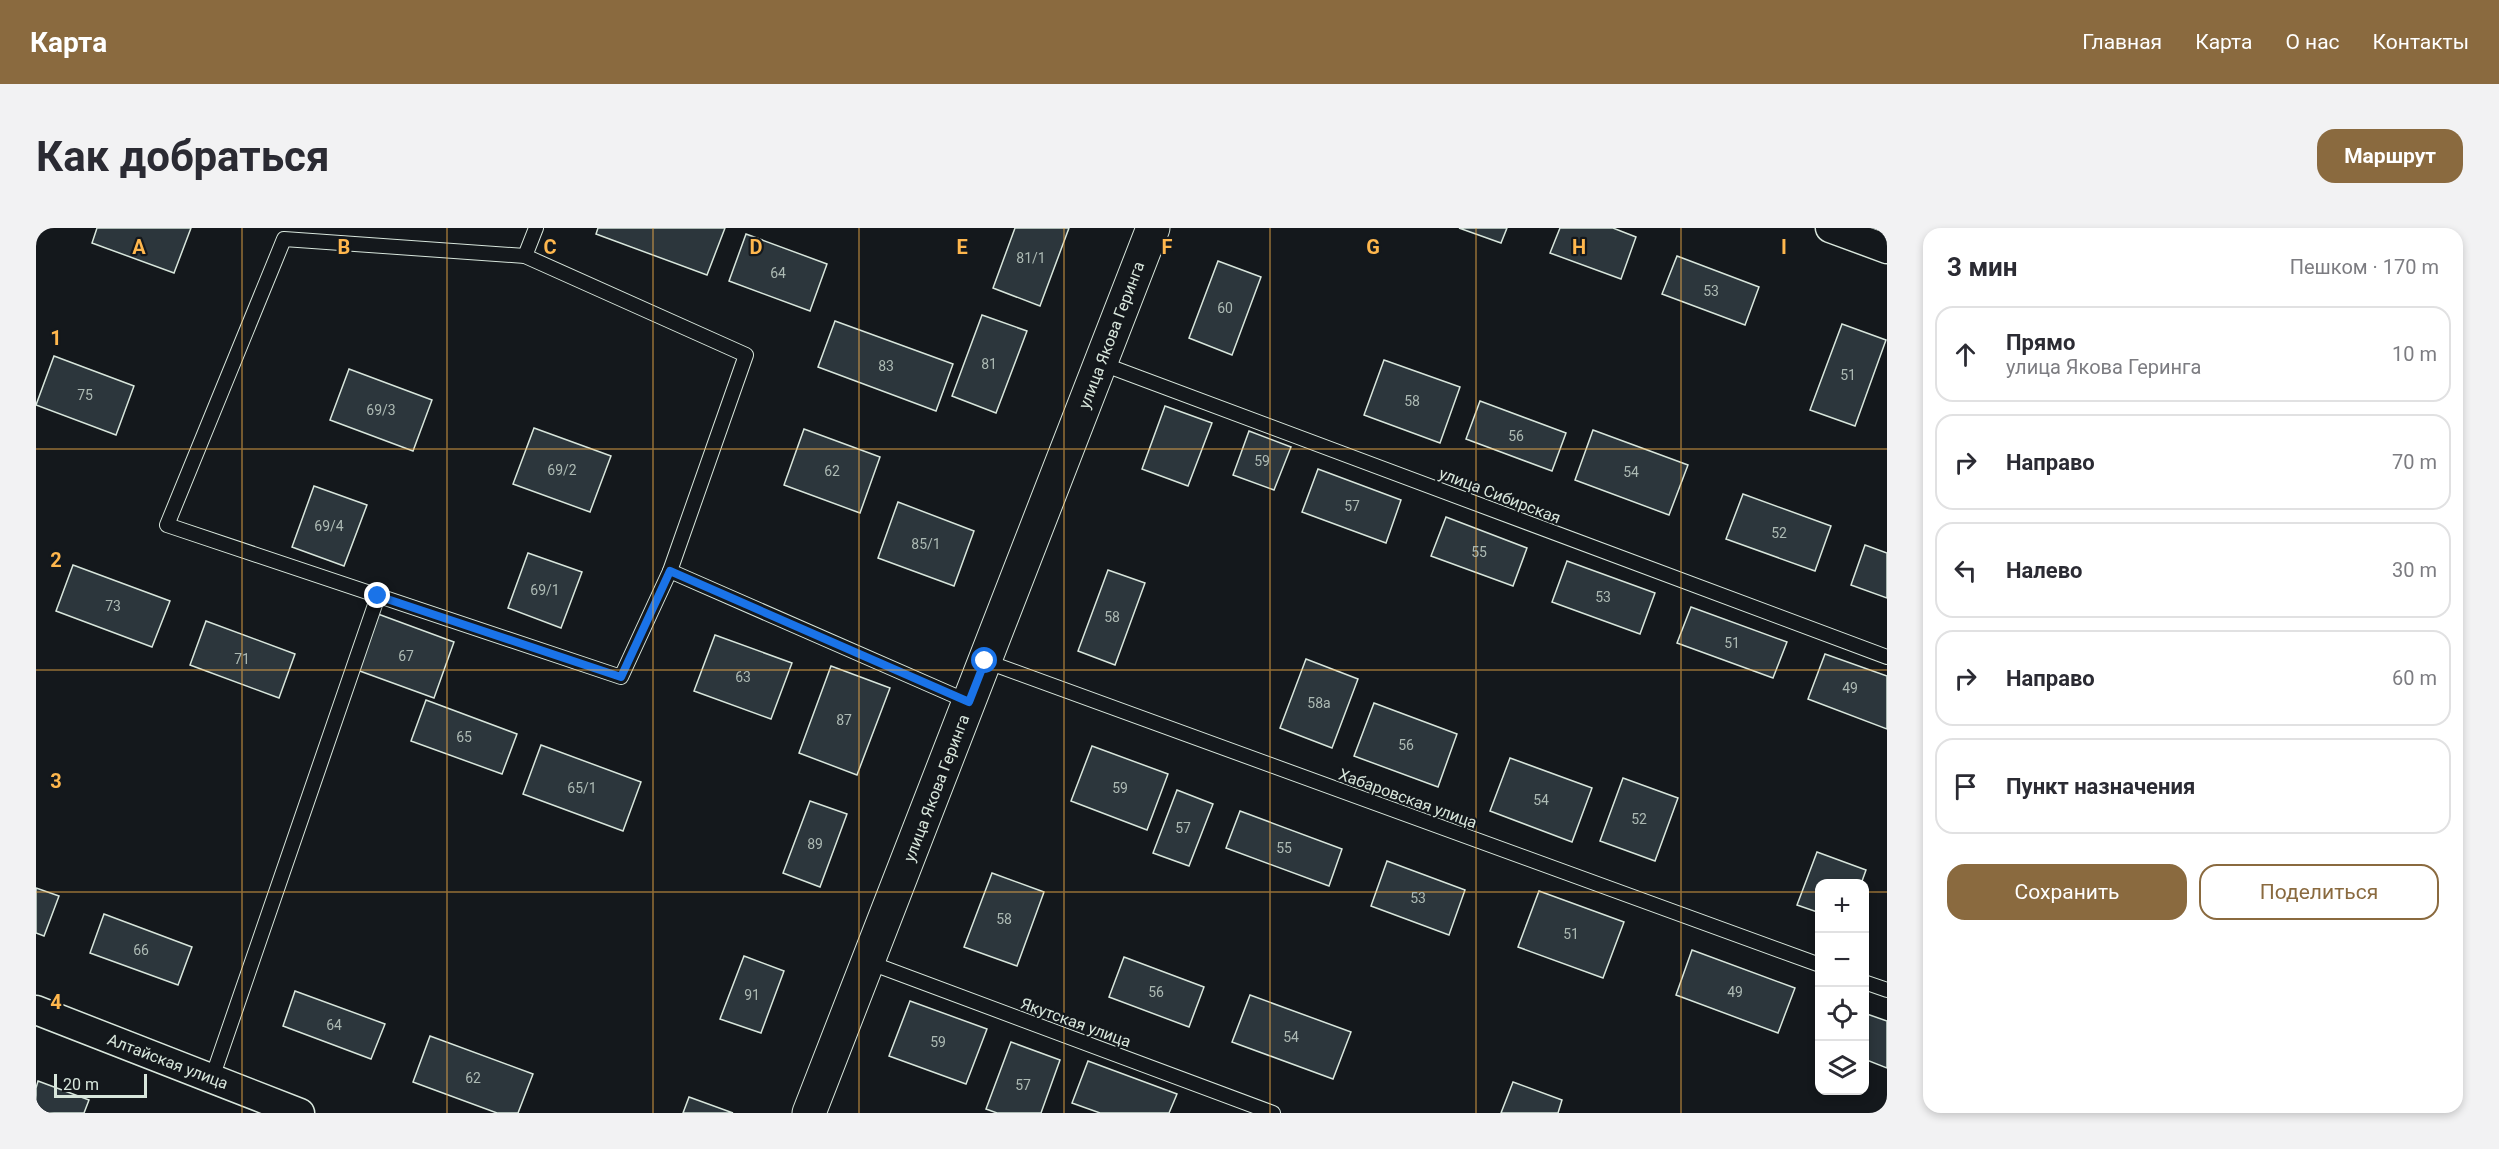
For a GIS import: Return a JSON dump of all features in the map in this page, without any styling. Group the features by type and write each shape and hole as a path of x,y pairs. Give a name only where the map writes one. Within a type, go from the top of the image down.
{"street":[{"name":"улица Якова Геринга","path":"810,1113 1153,228"},
{"path":"1830,228 1887,249"},
{"name":"Алтайская улица","path":"36,1010 300,1113"}],"lane":[{"path":"525,256 536,228"},
{"path":"284,239 525,256 746,355 670,571 621,677 167,525 284,239"},
{"name":"улица Сибирская","path":"1101,363 1887,657"},
{"path":"670,571 969,702"},
{"path":"212,1078 378,596"},
{"name":"Хабаровская улица","path":"985,661 1815,963"},
{"name":"Якутская улица","path":"868,962 1273,1113"},
{"path":"1869,984 1887,990"}],"building":[{"path":"97,228 191,228 174,273 92,243"},
{"path":"598,228 725,228 707,275 596,234"},
{"path":"1015,228 1069,228 1040,306 993,288"},
{"path":"1459,228 1507,228 1501,243"},
{"path":"1560,228 1613,228 1636,237 1621,279 1550,253"},
{"path":"746,234 827,264 810,311 729,281"},
{"path":"1677,256 1759,287 1745,325 1662,294"},
{"path":"1218,261 1261,277 1232,355 1189,338"},
{"path":"982,315 1027,331 996,413 952,396"},
{"path":"835,321 953,364 936,411 818,367"},
{"path":"1842,324 1886,340 1855,426 1810,410"},
{"path":"54,356 134,386 116,435 36,405"},
{"path":"1384,360 1460,387 1440,443 1364,415"},
{"path":"349,369 432,400 413,451 330,420"},
{"path":"1480,401 1566,433 1552,471 1466,439"},
{"path":"1165,406 1212,423 1188,486 1142,469"},
{"path":"534,428 611,456 590,512 513,484"},
{"path":"804,429 880,457 860,513 784,485"},
{"path":"1593,430 1688,465 1669,515 1575,480"},
{"path":"1249,431 1291,447 1274,490 1233,475"},
{"path":"1318,469 1401,500 1386,543 1302,512"},
{"path":"314,486 367,505 344,566 292,547"},
{"path":"1743,494 1831,526 1815,571 1726,539"},
{"path":"898,502 974,531 954,586 878,558"},
{"path":"1446,517 1527,548 1513,586 1431,556"},
{"path":"1865,545 1887,553 1887,598 1851,585"},
{"path":"528,553 582,572 561,628 508,608"},
{"path":"1567,561 1655,593 1640,634 1552,602"},
{"path":"73,565 170,601 152,647 56,611"},
{"path":"1108,570 1145,583 1115,665 1078,651"},
{"path":"1691,607 1787,642 1773,678 1677,643"},
{"path":"378,614 454,642 434,698 357,670"},
{"path":"206,621 295,654 279,698 190,665"},
{"path":"715,635 792,663 771,719 694,691"},
{"path":"1825,654 1887,676 1887,729 1808,699"},
{"path":"1306,659 1358,679 1332,748 1280,728"},
{"path":"831,666 890,688 857,775 799,753"},
{"path":"426,700 517,734 502,774 411,741"},
{"path":"1374,703 1457,734 1438,787 1354,756"},
{"path":"541,745 641,782 623,831 523,794"},
{"path":"1092,746 1168,774 1147,830 1071,801"},
{"path":"1510,758 1592,788 1572,842 1490,811"},
{"path":"1623,778 1678,798 1655,861 1600,841"},
{"path":"1177,790 1213,804 1189,866 1153,853"},
{"path":"810,801 847,814 820,887 783,873"},
{"path":"1240,811 1342,849 1329,886 1226,848"},
{"path":"1817,852 1866,870 1863,879 1815,879 1815,911 1797,905"},
{"path":"1387,861 1465,890 1449,935 1371,906"},
{"path":"992,873 1044,892 1017,966 964,947"},
{"path":"36,888 59,896 44,936 36,933"},
{"path":"1539,891 1624,922 1603,978 1518,947"},
{"path":"104,914 192,947 178,985 90,953"},
{"path":"1692,950 1795,988 1778,1033 1676,995"},
{"path":"744,956 784,971 761,1033 720,1019"},
{"path":"1124,957 1204,987 1189,1027 1109,997"},
{"path":"295,991 385,1024 371,1059 283,1026"},
{"path":"1250,995 1351,1032 1333,1079 1232,1042"},
{"path":"910,1001 987,1029 966,1084 889,1056"},
{"path":"1869,1015 1887,1021 1887,1068 1869,1061"},
{"path":"430,1036 533,1074 518,1113 497,1113 413,1082"},
{"path":"1011,1042 1060,1060 1041,1113 997,1113 986,1109"},
{"path":"1088,1061 1177,1094 1169,1113 1100,1113 1072,1103"},
{"path":"38,1081 89,1100 84,1113 36,1113"},
{"path":"1513,1082 1562,1100 1558,1113 1501,1113"},
{"path":"689,1097 733,1113 683,1113"}],"route":[{"path":"378,596 621,677 670,571 969,702 985,661"}]}
